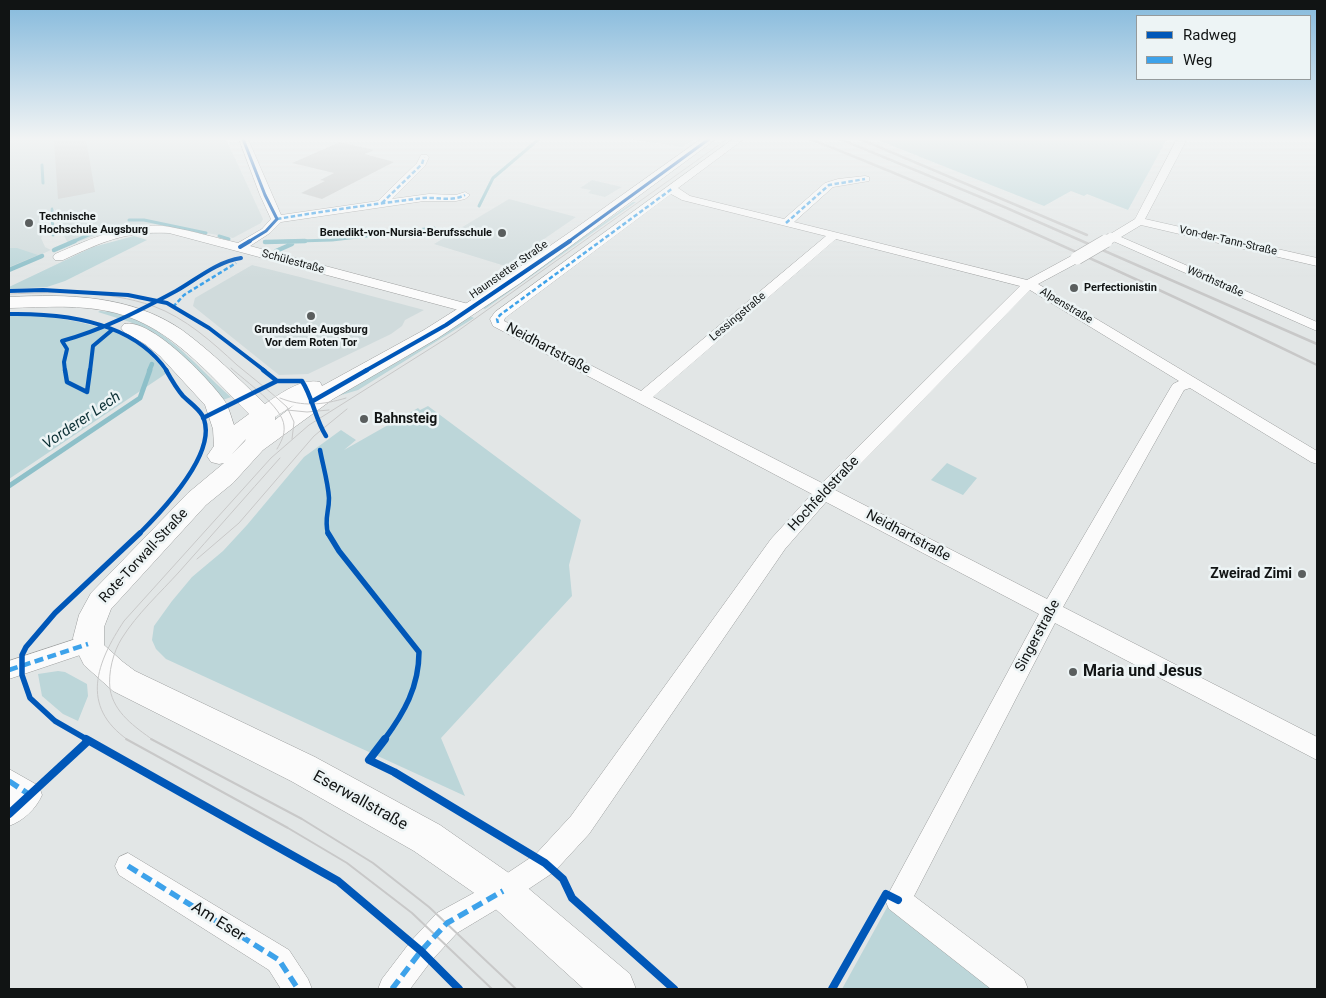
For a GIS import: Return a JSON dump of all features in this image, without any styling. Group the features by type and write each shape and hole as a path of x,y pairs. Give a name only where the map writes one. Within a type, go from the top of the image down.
{"main road":[{"name":"Haunstetter Straße","path":"255,445 273,434 311,402 471,309 646,186"},
{"path":"9,302 82,304 113,307 138,314 164,327 186,343 264,415"},
{"path":"9,309 39,308 88,314 135,330 152,340 167,352 215,402 224,429 225,445"},
{"name":"Haunstetter Straße","path":"264,415 314,386 389,357"},
{"name":"Haunstetter Straße","path":"264,415 311,402"},
{"path":"218,410 247,415 264,415"},
{"name":"Rote-Torwall-Straße","path":"197,499 225,445 264,415"},
{"name":"Rote-Torwall-Straße","path":"88,644 87,631 91,617 101,601 197,499 224,477 255,445 264,423 264,415"},
{"name":"Eserwallstraße","path":"88,644 100,664 124,681 303,769 426,838 503,891 615,989"}],"street":[{"path":"261,186 278,219"},
{"path":"382,203 400,186"},
{"path":"673,188 676,186"},
{"path":"786,223 828,186"},
{"path":"1139,221 1158,186"},
{"name":"Alpenstraße","path":"673,188 676,193 686,198 1029,284 1317,458"},
{"name":"Neidhartstraße","path":"673,188 500,315 497,319 498,323 1317,749"},
{"path":"240,247 266,231 278,219 382,203 431,197 460,196"},
{"name":"Hochfeldstraße","path":"392,989 446,922 503,891 545,863 580,825 778,544 823,492 1029,284 1139,221"},
{"name":"Von-der-Tann-Straße","path":"1139,221 1317,262"},
{"name":"Schülestraße","path":"59,257 107,236 149,229 185,233 471,309"},
{"name":"Lessingstraße","path":"642,398 833,236"},
{"name":"Wörthstraße","path":"1112,238 1317,327"},
{"name":"Singerstraße","path":"1014,989 898,900 1051,611 1178,387 1191,382"},
{"path":"9,670 88,644"},
{"path":"9,781 30,795 9,814"},
{"name":"Am Eser","path":"128,866 279,960 298,989"}],"shaded area":[{"path":"9,186 248,186 263,219 261,223 233,238 151,224 107,232 69,245 57,223 54,208 50,208 47,229 41,238 45,247 51,250 9,269"},
{"path":"584,186 622,187 605,197 588,193 591,190 580,188"},
{"path":"992,186 1141,186 1128,210 1087,194 1084,196 1071,191 1044,206"},
{"name":"Benedikt-von-Nursia-Berufsschule","path":"509,199 576,217 505,266 434,244"},
{"path":"633,202 636,202 485,309 482,308"},
{"path":"134,236 147,240 65,281 47,287 9,289 9,287 93,247"},
{"path":"9,248 17,248 38,255 9,267"},
{"name":"Grundschule Augsburg Vor dem Roten Tor","path":"252,265 424,310 405,320 402,326 391,334 308,374 279,375 193,306 195,298"},
{"path":"98,312 120,314 139,321 156,331 172,342 231,397 223,400 148,330"},
{"path":"37,315 92,325 119,334 143,348 167,373 9,479 9,316"},
{"path":"470,316 474,318 358,390 325,400 401,360"},
{"path":"428,406 581,520 569,565 572,596 441,738 465,796 166,659 156,649 152,640 154,626 172,601 192,577 223,551 247,525 304,457 341,430 356,440 344,450 418,408 420,410"},
{"path":"947,463 977,478 963,495 931,480"},
{"path":"58,671 65,672 87,684 88,696 78,721 63,714 42,696 38,674"},
{"path":"890,902 999,989 842,989"}],"building":[{"path":"57,186 94,186 95,192 58,199"},
{"path":"316,186 348,186 322,199 301,193"}],"waterway":[{"path":"479,206 489,186"},
{"path":"52,209 53,235"},
{"path":"129,220 144,220 206,233"},
{"path":"305,241 265,242 332,240 434,228"},
{"path":"72,242 100,230"},
{"path":"219,236 229,239"},
{"path":"54,250 75,241"},
{"name":"Vorderer Lech","path":"276,251 292,244"},
{"path":"9,270 42,256"},
{"name":"Vorderer Lech","path":"149,371 152,364"},
{"name":"Vorderer Lech","path":"9,486 140,398 150,370"}],"tram line":[{"path":"128,740 113,727 103,713 98,698 100,668 114,636 124,621 271,458 309,425 455,333 662,186"},
{"path":"9,294 82,293 118,297 153,306 177,317 198,331 269,391 288,410"},
{"path":"231,368 254,387 270,403 282,419 284,432 277,449"},
{"path":"280,398 304,404 329,402 346,398"},
{"path":"197,559 239,523 314,436 347,409"},
{"path":"288,410 307,412 329,410"},
{"path":"288,410 294,422 292,439"},
{"path":"153,740 126,719 112,698 110,676 116,650 128,629 142,612 280,458"},
{"path":"126,739 288,828 347,863 412,913 492,989"},
{"path":"151,739 302,819 373,863 429,907 516,989"}],"railway":[{"path":"924,186 1066,247 1317,365"},
{"path":"953,186 1317,344"},
{"path":"970,186 1087,235"}],"marked path":[{"path":"382,203 400,186"},
{"path":"786,223 828,186"},
{"path":"498,323 497,319 500,315 673,188"},
{"path":"277,219 406,200 456,198 465,195"},
{"path":"173,307 184,295 236,263"},
{"path":"9,670 88,644"},
{"path":"9,781 30,795"},
{"path":"128,866 279,960 298,989"},
{"path":"392,989 421,951 447,923 503,891"}],"cycle path":[{"path":"240,247 266,231 277,219 261,186"},
{"path":"311,402 396,355 480,303 646,186"},
{"path":"112,330 93,346 87,392 67,382 64,362 67,349 62,341 92,332 121,319 177,290 216,266 241,258"},
{"path":"9,291 43,290 128,295 167,303 209,328 277,381 302,381 309,394 318,423 326,436"},
{"path":"9,314 50,315 73,318 118,331 137,341 154,354 180,393 197,409 203,418 205,440 195,466 176,494 123,550 55,613 24,649 21,668 30,698 55,721 338,881 421,951 459,989"},
{"path":"203,418 277,381"},
{"path":"320,450 328,487 329,501 325,520 328,534 339,551 419,652 419,667 411,696 396,723 369,760 394,772 545,863 563,879 572,898 674,989"},
{"path":"9,814 88,741"},
{"path":"832,989 886,894 898,900"}],"place":[{"name":"Technische Hochschule Augsburg","path":"29,223"},
{"name":"Benedikt-von-Nursia-Berufsschule","path":"502,233"},
{"name":"Perfectionistin","path":"1074,288"},
{"name":"Grundschule Augsburg Vor dem Roten Tor","path":"311,316"},
{"name":"Bahnsteig","path":"364,419"},
{"name":"Zweirad Zimi","path":"1302,574"},
{"name":"Maria und Jesus","path":"1073,672"}]}
